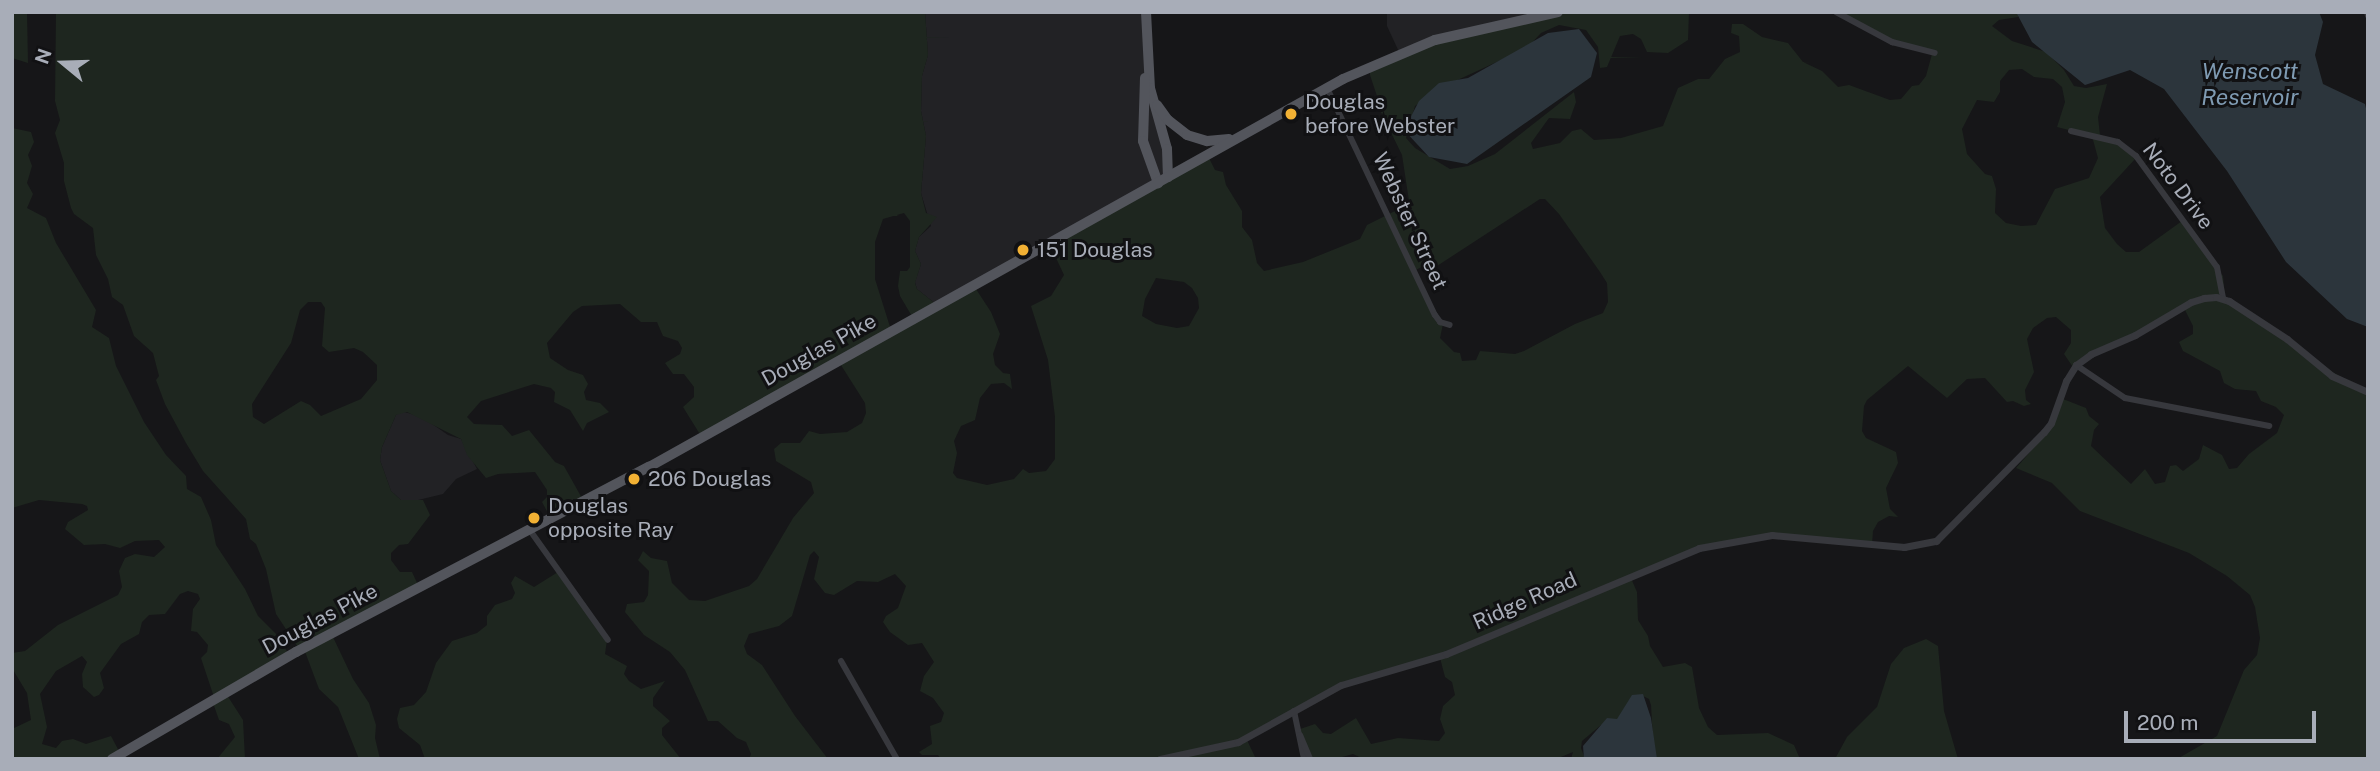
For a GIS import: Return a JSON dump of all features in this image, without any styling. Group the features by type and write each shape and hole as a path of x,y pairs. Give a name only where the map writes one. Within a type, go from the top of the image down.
{"main road":[{"path":"1146,12 1143,141 1163,180"},
{"name":"Douglas Pike","path":"112,759 296,652 659,461 1326,88 1373,64 1435,40 1558,12"},
{"path":"1147,53 1151,95 1167,149 1163,180"},
{"path":"1151,95 1163,114 1187,135 1217,141 1247,133"}],"street":[{"path":"1836,12 1892,42 1935,53"},
{"name":"Webster Street","path":"1326,88 1434,315 1440,322 1450,325"},
{"name":"Noto Drive","path":"2071,131 2118,142 2136,156 2217,267 2223,298"},
{"path":"2269,426 2125,398 2077,365 2091,354 2135,335 2191,302 2216,297 2223,298 2266,324 2332,376 2368,392"},
{"name":"Ridge Road","path":"1160,759 1238,742 1340,685 1446,654 1699,548 1780,535 1873,546 1928,544 1942,536 2021,458 2051,423 2066,381 2077,365"},
{"path":"530,529 608,640"},
{"path":"841,661 897,759"},
{"path":"1294,711 1304,759"},
{"path":"1300,735 1304,739 1310,759"}],"shaded area":[{"path":"12,12 27,12 28,63 12,58"},
{"path":"56,12 925,12 928,55 922,76 921,111 926,136 921,193 926,213 937,217 919,237 915,251 921,264 915,283 917,289 937,305 974,286 991,312 1000,334 993,354 995,365 1003,373 1010,374 1012,389 1004,383 991,384 980,398 975,420 961,426 954,441 957,453 953,473 957,478 987,485 1014,479 1023,469 1029,473 1046,471 1055,459 1055,417 1048,360 1031,306 1051,296 1064,275 1050,245 1208,156 1215,170 1223,172 1226,185 1242,211 1242,227 1252,240 1257,263 1264,271 1303,262 1360,239 1367,225 1403,207 1409,201 1402,155 1379,108 1375,107 1379,102 1370,67 1400,54 1544,12 1689,12 1688,40 1668,53 1647,52 1641,39 1633,34 1620,36 1607,67 1600,68 1598,47 1586,30 1559,25 1541,33 1527,48 1438,89 1415,106 1406,138 1415,148 1450,169 1468,166 1495,154 1574,92 1576,102 1570,119 1549,118 1531,143 1533,149 1560,143 1572,131 1581,129 1594,140 1621,138 1663,126 1678,88 1698,79 1709,79 1725,59 1740,52 1739,36 1731,33 1732,24 1743,24 1762,37 1788,43 1803,62 1822,71 1838,87 1849,85 1890,100 1901,99 1912,86 1919,85 1926,76 1932,54 1891,43 1834,12 2019,12 2018,17 1999,20 1992,26 2012,41 2046,52 2064,70 2074,86 2086,88 2107,84 2098,117 2100,135 2115,141 2136,158 2100,197 2105,228 2117,244 2126,252 2139,252 2182,221 2223,276 2225,298 2312,361 2368,391 2368,759 2177,759 2217,736 2244,670 2257,655 2260,638 2255,607 2250,595 2227,576 2189,553 2080,511 2052,483 2016,468 2053,426 2063,399 2086,408 2089,416 2099,424 2094,430 2091,446 2131,484 2145,469 2155,484 2165,482 2170,466 2176,465 2183,471 2199,459 2203,445 2222,455 2229,469 2237,468 2249,454 2277,433 2284,415 2276,407 2261,401 2256,391 2235,389 2224,383 2220,371 2183,351 2179,342 2193,334 2193,326 2184,308 2086,360 2075,370 2064,354 2071,343 2071,330 2056,317 2047,318 2033,328 2027,339 2034,372 2025,390 2026,400 2031,404 2024,406 2013,401 2007,402 1985,378 1967,379 1947,398 1908,366 1867,400 1864,406 1862,431 1866,438 1896,452 1898,463 1886,488 1890,509 1898,517 1889,516 1878,522 1873,531 1872,545 1773,536 1718,544 1630,576 1637,592 1638,620 1648,636 1650,646 1663,667 1685,663 1692,667 1699,708 1708,727 1717,735 1768,733 1794,745 1800,759 1654,759 1651,705 1649,699 1643,696 1617,723 1601,725 1582,741 1581,748 1585,759 1571,759 1573,752 1556,759 1364,759 1353,754 1335,759 1308,759 1300,729 1315,724 1323,733 1331,734 1356,718 1371,744 1398,738 1439,741 1445,733 1440,719 1443,706 1455,695 1452,682 1445,677 1440,658 1368,677 1320,697 1247,740 1256,759 941,759 938,755 922,755 919,752 932,744 930,726 941,722 944,713 933,698 920,691 924,676 934,662 922,643 908,645 890,632 883,622 886,616 898,608 906,586 895,574 878,582 857,581 834,595 825,593 814,579 819,557 814,551 810,555 792,616 779,626 749,634 744,646 747,654 762,665 795,716 828,759 749,759 751,754 746,742 737,738 718,721 708,721 685,670 670,652 644,635 625,612 627,604 644,602 648,595 649,571 638,560 643,551 651,558 667,561 672,583 689,600 705,601 749,586 757,579 793,518 814,493 811,482 776,461 774,449 781,443 800,443 809,431 820,434 847,432 862,423 866,413 865,403 839,362 701,436 683,407 694,397 694,387 684,374 673,374 665,363 680,354 682,348 678,341 663,336 657,322 641,322 620,304 582,306 573,312 547,343 550,358 568,370 583,375 588,384 584,392 586,400 600,403 609,412 587,423 583,431 570,410 554,402 555,392 551,388 534,384 481,401 467,417 474,424 502,425 512,436 529,430 555,462 564,466 583,500 550,517 542,502 547,497 547,490 535,472 498,474 486,478 467,455 461,439 407,412 396,415 382,447 380,460 391,491 401,500 423,500 430,515 408,544 399,545 391,553 391,560 400,572 412,572 419,587 332,635 353,679 369,703 376,725 375,738 380,759 359,759 338,707 319,689 304,649 299,649 276,614 266,569 256,544 250,539 246,519 203,471 186,443 165,404 156,380 159,376 153,353 134,336 123,305 112,297 108,279 96,255 93,228 74,214 71,208 64,181 64,163 55,133 60,120 55,101","holes":["2022,69 2034,77 2053,79 2062,87 2065,102 2057,127 2092,136 2098,158 2089,178 2055,189 2036,225 2006,223 1995,213 1996,189 1992,176 1985,174 1967,154 1962,129 1977,100 1994,102 2000,92 2000,81 2009,70","1540,199 1545,199 1559,214 1607,283 1608,302 1603,313 1575,324 1524,351 1515,354 1480,351 1476,360 1462,361 1460,353 1454,352 1440,338 1443,324 1414,271 1427,264 1437,266","904,213 910,221 910,267 907,271 900,271 898,286 900,296 913,318 891,330 875,279 875,242 883,219","1156,278 1184,282 1198,298 1199,308 1189,326 1177,328 1156,324 1142,316 1145,299","308,302 321,302 325,308 322,346 329,352 354,348 363,352 377,365 377,380 361,399 321,416 310,405 301,401 264,424 253,417 252,404 291,343 300,310"]},
{"path":"925,12 1145,12 1147,61 1169,174 937,305 917,289 915,282 921,264 915,251 919,237 931,226 921,193 926,136 921,111 922,76 928,55"},
{"path":"1387,12 1544,12 1400,54 1387,26"},
{"path":"12,128 31,132 34,142 28,155 32,166 27,183 33,194 27,208 46,218 56,243 96,310 92,327 109,338 116,366 144,422 166,455 186,476 187,489 201,497 211,520 216,545 245,589 258,616 281,639 289,656 225,692 243,720 245,759 217,759 235,737 229,724 219,720 212,700 214,697 201,658 207,652 208,645 197,632 191,631 193,609 200,599 198,594 188,591 180,594 165,614 149,615 142,622 139,634 121,644 100,673 104,688 99,695 94,697 83,687 82,674 87,662 82,656 56,671 40,694 47,727 42,744 56,748 62,741 73,739 86,744 111,736 120,753 110,759 12,759 12,729 31,720 27,693 12,668 12,653 25,651 58,625 118,595 122,587 119,571 125,558 135,554 154,557 165,547 159,540 135,541 120,548 105,544 84,545 65,529 68,522 88,510 87,506 82,504 39,500 12,508"},
{"path":"401,411 422,417 448,435 461,439 477,469 456,479 443,494 414,501 401,500 391,491 380,460 382,447 396,415"},
{"path":"558,572 607,640 605,654 627,666 624,674 629,681 641,689 665,681 653,698 653,706 670,721 662,728 662,735 681,759 425,759 420,745 399,728 397,719 400,708 414,705 426,692 436,663 452,641 477,633 487,625 487,616 495,605 512,599 515,593 511,583 515,576 534,587"},
{"path":"1926,639 1938,646 1944,711 1958,759 1835,759 1847,737 1877,707 1891,664 1904,648"}],"water":[{"name":"Wenscott Reservoir","path":"2016,12 2319,12 2323,22 2315,55 2323,84 2365,104 2368,117 2368,327 2347,319 2286,262 2227,171 2164,89 2130,70 2085,85 2032,42"},
{"path":"1579,29 1597,53 1591,77 1467,164 1429,157 1404,130 1419,101 1439,83 1468,78 1548,33"},
{"path":"1643,694 1651,718 1657,759 1584,759 1583,746 1607,718 1617,719 1632,695"}],"place":[{"name":"Douglas before Webster","path":"1291,114"},
{"name":"151 Douglas","path":"1023,250"},
{"name":"206 Douglas","path":"634,479"},
{"name":"Douglas opposite Ray","path":"534,518"}]}
